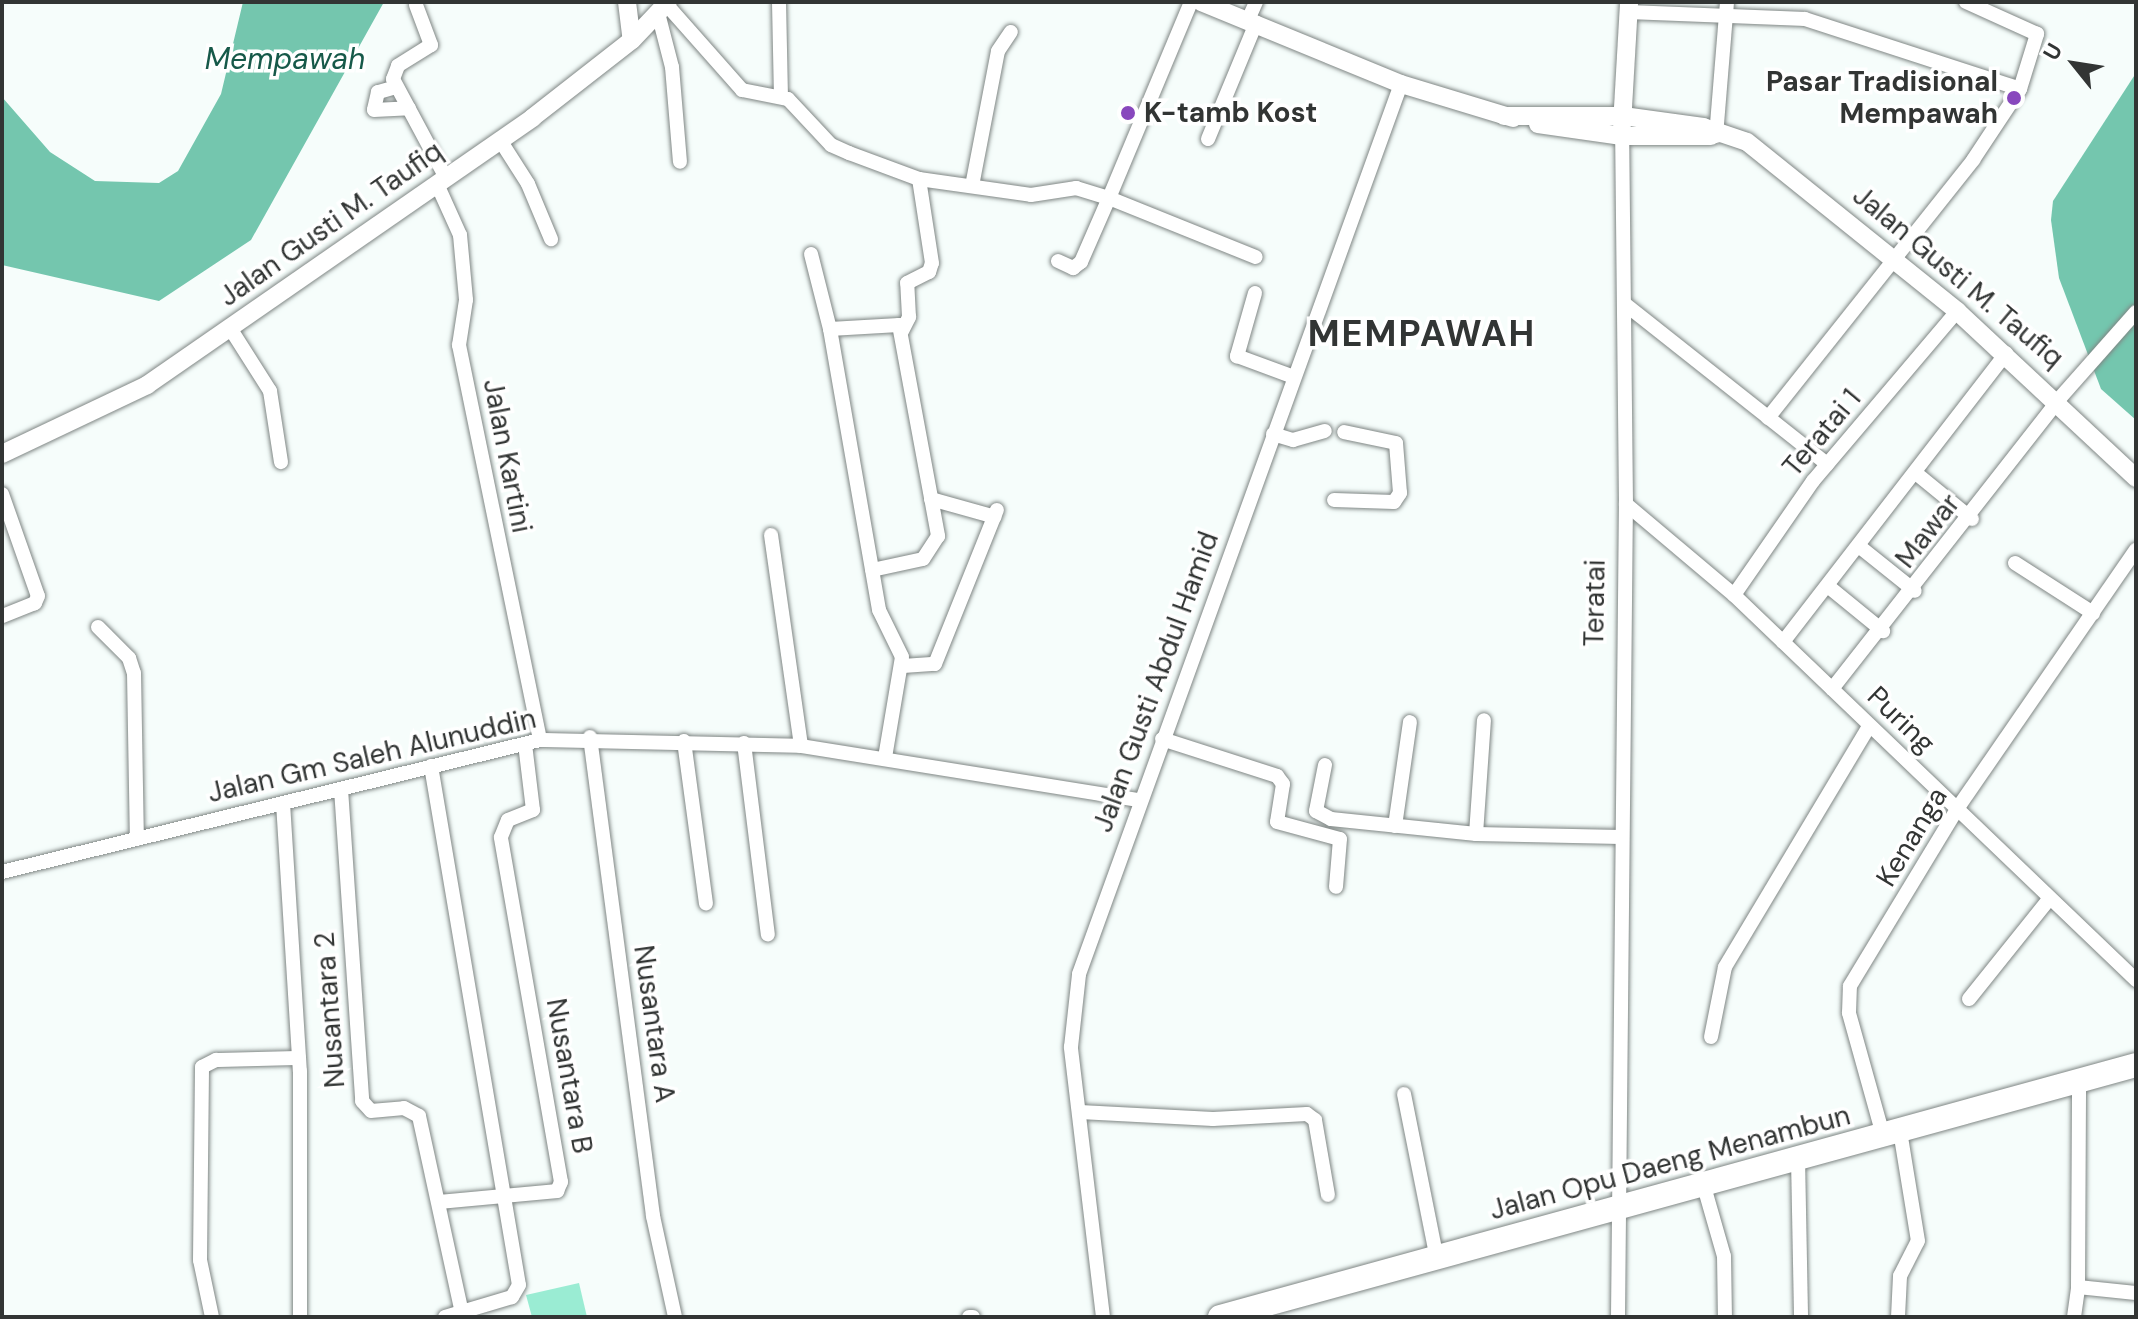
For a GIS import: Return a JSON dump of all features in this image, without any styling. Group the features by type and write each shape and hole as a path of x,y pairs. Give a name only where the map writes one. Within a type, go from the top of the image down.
{"highway":[{"name":"Jalan Opu Daeng Menambun","path":"1220,1317 2136,1065"}],"main road":[{"path":"627,2 632,40"},
{"name":"Jalan Gusti M. Taufiq","path":"1201,2 1401,84 1504,116 1622,136 1722,134"},
{"name":"Jalan Gusti M. Taufiq","path":"2,454 136,391 230,328 500,140 632,40 664,6"},
{"name":"Teratai","path":"1622,136 1629,7"},
{"name":"Jalan Gusti M. Taufiq","path":"1504,116 1623,116 1722,134 1795,175 2059,399 2136,478"}],"street":[{"path":"779,2 781,95"},
{"path":"1058,261 1073,268 1081,262 1191,2"},
{"path":"1208,139 1252,22 1256,2"},
{"path":"1768,418 1894,259 2020,89 2037,34 1966,2"},
{"path":"409,108 374,110 378,92 396,87 398,66 431,45 416,5"},
{"path":"664,6 742,90 781,95 831,145 919,179 1031,195 1076,188 1109,198 1256,257"},
{"path":"664,6 680,162"},
{"path":"1629,7 1726,7 1805,19 2020,89"},
{"path":"1722,134 1726,7"},
{"path":"972,186 998,51 1011,32"},
{"name":"Jalan Gusti Abdul Hamid","path":"1103,1317 1071,1047 1079,974 1401,84"},
{"name":"Jalan Kartini","path":"396,87 409,108 442,181 460,235 466,300 459,345 533,742"},
{"name":"Teratai","path":"1618,1317 1626,504 1622,136"},
{"path":"500,140 528,184 551,239"},
{"path":"872,570 930,556 938,536 902,331 909,317 907,283 929,272 932,263 919,179"},
{"path":"811,254 830,329 879,610 903,666 885,758"},
{"path":"1255,293 1237,356 1294,377"},
{"path":"1625,304 1827,464"},
{"name":"Teratai 1","path":"1734,595 1827,464 1957,311"},
{"name":"Mawar","path":"1832,689 1883,631 1972,519 2059,399 2136,312"},
{"path":"830,329 889,320 902,331"},
{"path":"230,328 270,391 281,462"},
{"path":"1783,642 1917,474 2006,353"},
{"path":"1273,434 1293,440 1325,431"},
{"path":"1334,500 1394,502 1400,493 1396,443 1344,432"},
{"path":"1917,474 1972,519"},
{"path":"2,494 38,596 35,603 2,616"},
{"path":"903,666 935,664 996,513 931,499"},
{"name":"Puring","path":"1626,504 1734,595 2136,980"},
{"path":"771,535 801,746"},
{"path":"1860,547 1915,591"},
{"name":"Kenanga","path":"1898,1317 1900,1276 1918,1241 1892,1133 1847,996 1957,809 2136,550"},
{"path":"2015,563 2093,613"},
{"path":"1829,587 1883,631"},
{"path":"98,627 129,658 134,673 137,839"},
{"path":"1476,834 1484,720"},
{"path":"1395,826 1410,722"},
{"path":"1711,1037 1725,967 1869,726"},
{"name":"Jalan Gm Saleh Alunuddin","path":"2,872 533,742 590,737 801,746 1140,800"},
{"name":"Nusantara A","path":"590,737 653,1216 675,1317"},
{"path":"1162,739 1277,776 1283,784 1279,824 1340,839 1336,887"},
{"path":"684,741 706,904"},
{"name":"Nusantara B","path":"505,1195 557,1191 561,1182 501,837 508,820 533,810 533,742"},
{"path":"744,743 768,935"},
{"path":"1325,765 1319,815 1476,834 1621,837"},
{"path":"431,766 505,1195 518,1290 463,1314 445,1317"},
{"name":"Nusantara 2","path":"341,789 362,1101 371,1111 404,1108 419,1116 463,1314"},
{"path":"283,803 299,1058 300,1317"},
{"path":"1969,999 2050,898"},
{"path":"212,1317 200,1260 202,1067 216,1060 299,1058"},
{"path":"2074,1317 2078,1287 2079,1083"},
{"path":"1404,1094 1437,1259"},
{"path":"1080,1112 1213,1119 1307,1114 1315,1120 1328,1195"},
{"path":"1798,1158 1801,1317"},
{"path":"1703,1183 1724,1256 1725,1317"},
{"path":"439,1202 505,1195"},
{"path":"2078,1287 2136,1293"}],"water":[{"name":"Mempawah","path":"243,2 384,2 251,240 159,301 2,265 2,97 50,152 95,181 159,183 178,171 221,94"},
{"path":"2136,73 2136,420 2101,389 2059,278 2051,220 2053,201"}],"building":[{"path":"579,1283 587,1317 532,1317 526,1295"}],"place":[{"name":"Pasar Tradisional Mempawah","path":"2014,98"},
{"name":"K-tamb Kost","path":"1128,113"}],"district":[{"name":"MEMPAWAH","path":"1422,334"}]}
